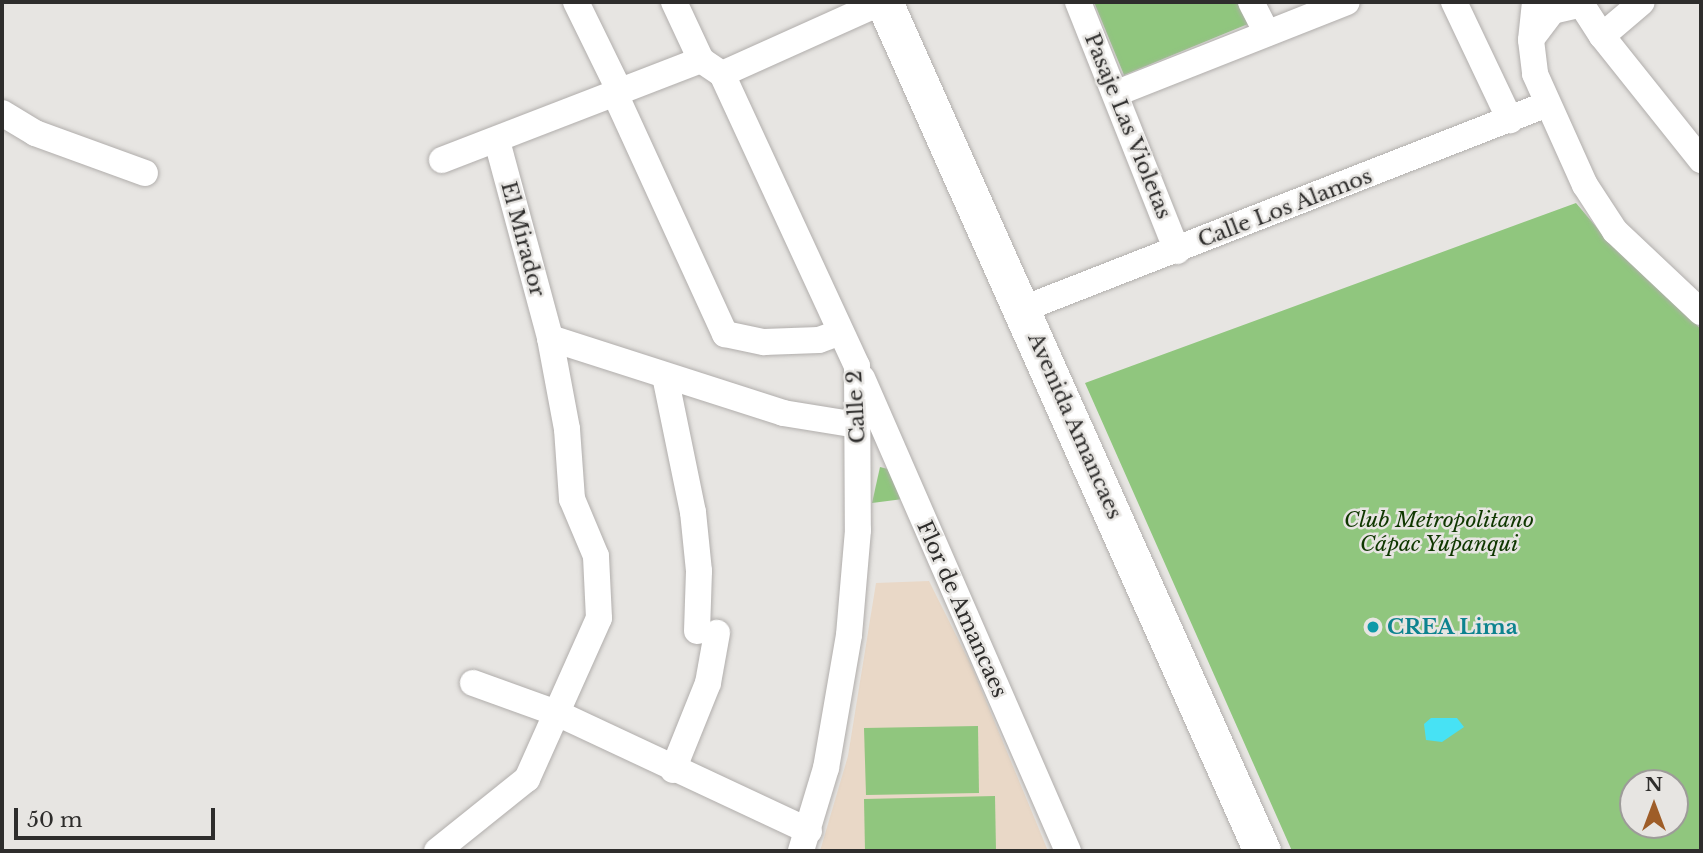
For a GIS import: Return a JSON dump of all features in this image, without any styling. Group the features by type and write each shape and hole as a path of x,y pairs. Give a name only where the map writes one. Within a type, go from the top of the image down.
{"street":[{"path":"576,2 725,334 764,342 819,340 841,332"},
{"name":"Calle 2","path":"674,2 711,67 857,366 858,530 849,635 805,841"},
{"path":"442,160 618,95 711,67 883,2"},
{"name":"Avenida Amancaes","path":"883,2 1023,309 1262,851"},
{"name":"Pasaje Las Violetas","path":"1078,2 1117,93 1177,251"},
{"path":"1251,2 1267,33"},
{"path":"1117,93 1347,2"},
{"path":"1454,2 1510,120"},
{"path":"1535,2 1531,40 1545,105 1597,208 1615,231 1701,312"},
{"path":"1602,36 1642,2"},
{"path":"1531,40 1552,11 1581,3 1602,36 1701,160"},
{"name":"Calle Los Alamos","path":"1023,309 1545,105"},
{"path":"2,113 35,133 145,173"},
{"name":"El Mirador","path":"437,851 527,779 559,714 599,618 596,556 572,499 567,429 550,338 497,141"},
{"path":"550,338 665,376 712,387 783,413 857,425"},
{"name":"Flor de Amancaes","path":"857,366 1068,851"},
{"path":"665,376 693,512 707,632 708,683 673,770"},
{"path":"473,683 559,714 673,770 805,841"}],"shaded area":[{"path":"929,581 972,667 1048,851 820,851 848,756 876,583"}],"green space":[{"path":"1094,2 1237,2 1248,24 1124,75"},
{"name":"Club Metropolitano Cápac Yupanqui","path":"1576,203 1609,242 1701,329 1701,851 1292,851 1085,383"},
{"path":"880,467 888,469 903,499 872,503"},
{"path":"978,726 979,793 866,795 864,728"},
{"path":"995,796 996,851 865,851 864,799"}],"water":[{"path":"1431,718 1457,718 1464,727 1442,742 1426,740 1424,724"}],"place":[{"name":"CREA Lima","path":"1373,627"}]}
